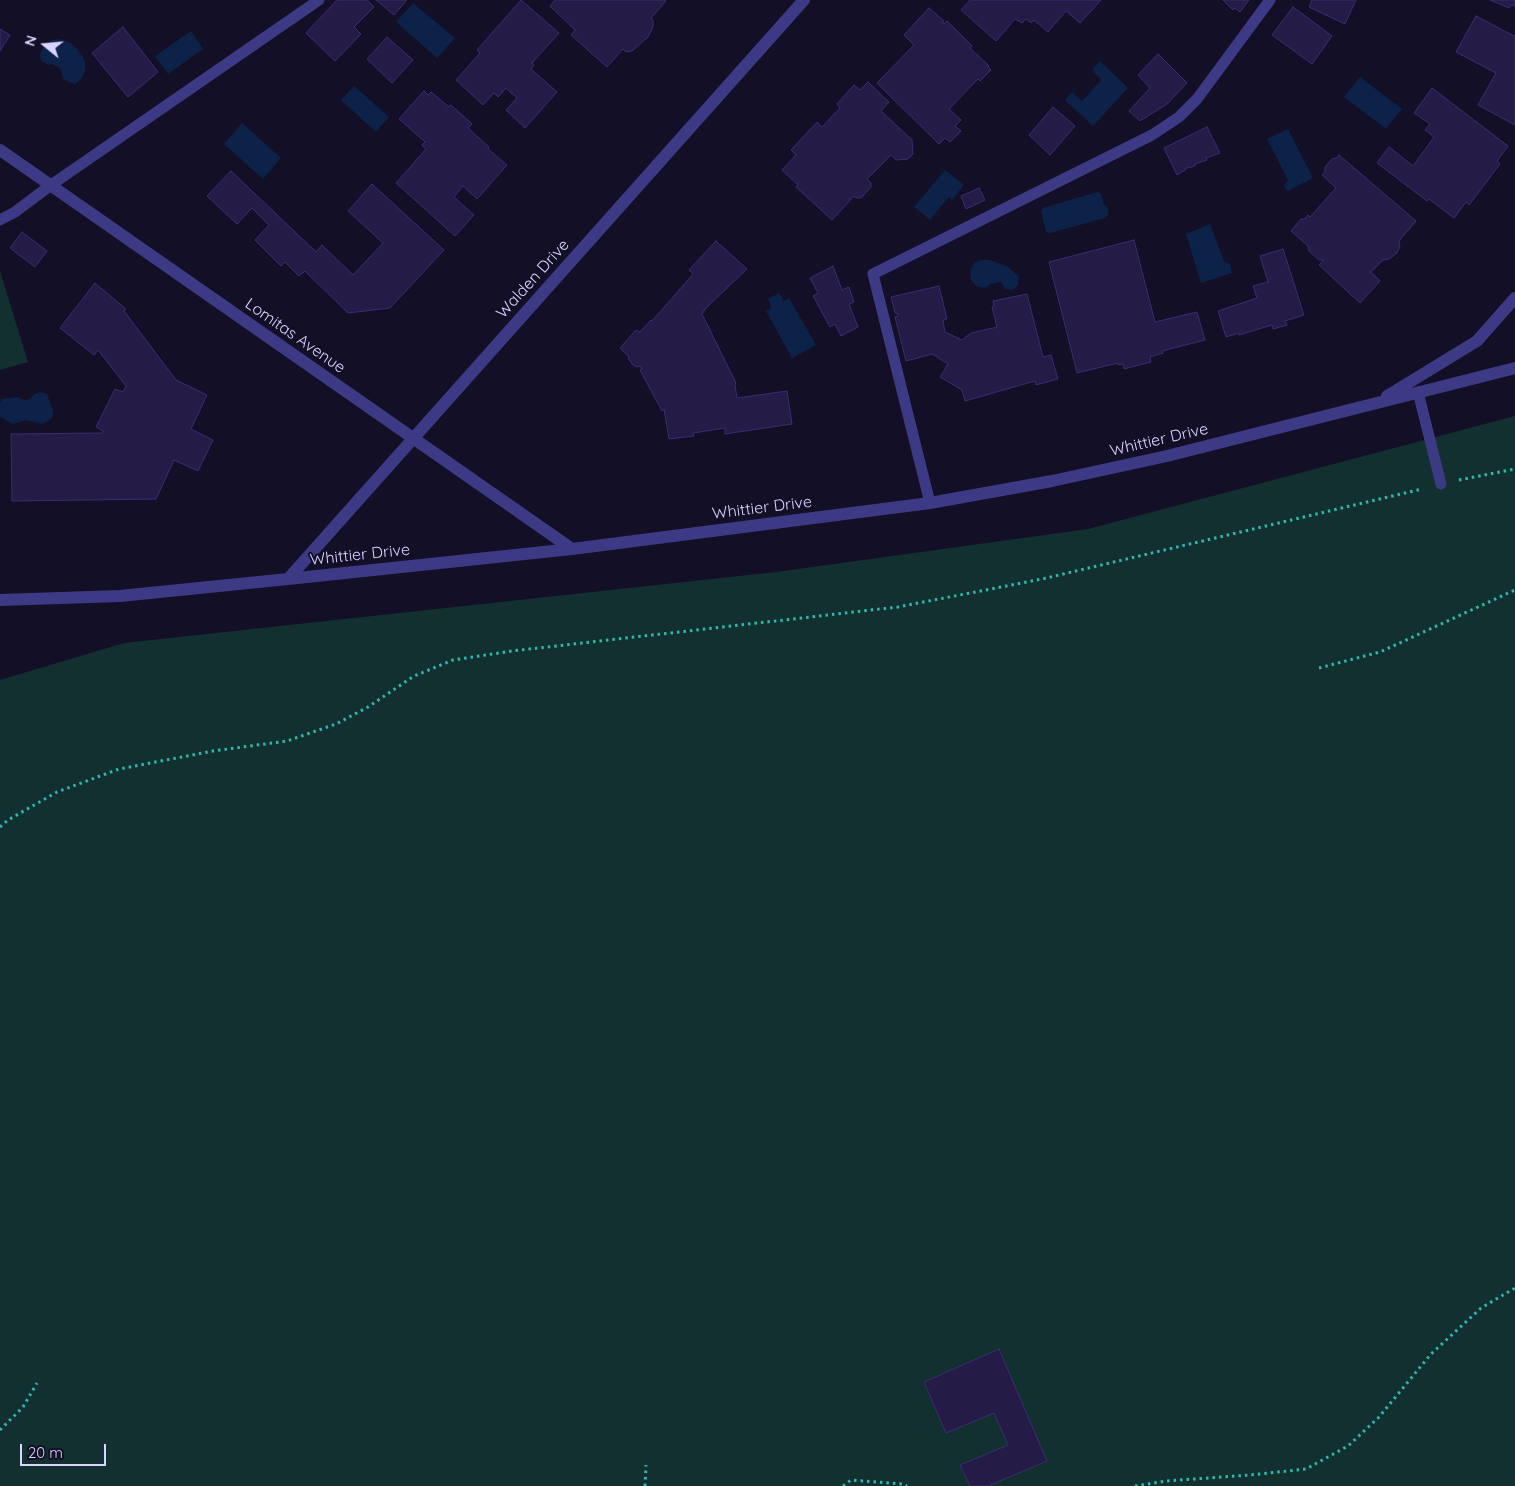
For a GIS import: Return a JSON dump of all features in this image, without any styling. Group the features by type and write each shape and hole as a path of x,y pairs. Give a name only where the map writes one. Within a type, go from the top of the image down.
{"street":[{"name":"Walden Drive","path":"288,579 804,0"},
{"name":"Lomitas Avenue","path":"0,150 572,549"},
{"path":"1374,404 1477,341 1515,298"},
{"name":"Whittier Drive","path":"0,600 120,596 288,579 572,549 930,503 1052,481 1158,458 1515,368"}],"lane":[{"path":"0,220 15,212 51,185 319,0"},
{"path":"930,503 873,274 1152,135 1179,117 1197,99 1270,0"},
{"path":"1418,392 1441,484"}],"path":[{"path":"0,827 8,820 57,792 118,770 213,751 287,741 336,724 368,707 414,676 453,660 512,651 898,607 1042,580 1441,484 1515,469"},
{"path":"1319,668 1380,652 1515,590"},
{"path":"1135,1486 1166,1481 1250,1475 1306,1468 1348,1446 1379,1417 1431,1354 1481,1308 1515,1288"},
{"path":"0,1430 23,1407 37,1383"},
{"path":"645,1486 646,1464"},
{"path":"843,1486 851,1480 907,1486"}],"green space":[{"path":"0,271 28,362 0,370"},
{"path":"1515,416 1515,1486 0,1486 0,680 124,643 776,572 1088,529"}],"water":[{"path":"413,3 455,38 437,58 396,22"},
{"path":"191,31 203,49 168,74 155,56"},
{"path":"60,39 71,43 85,61 85,71 81,79 75,84 64,80 60,68 41,61 40,54 44,45 52,40"},
{"path":"1100,61 1128,88 1093,126 1065,100 1072,92 1082,101 1101,80 1092,70"},
{"path":"1360,77 1402,109 1386,129 1344,97"},
{"path":"354,86 389,117 376,132 341,100"},
{"path":"242,123 281,158 263,179 224,144"},
{"path":"1288,129 1313,178 1288,191 1284,186 1288,180 1267,139"},
{"path":"945,170 964,185 952,200 949,197 930,220 914,207"},
{"path":"1097,192 1101,194 1104,204 1108,209 1108,215 1105,218 1051,233 1046,232 1041,211 1043,208"},
{"path":"1210,224 1224,261 1230,264 1232,273 1201,283 1186,234"},
{"path":"980,260 989,260 1007,266 1019,277 1018,285 1013,290 1005,289 1001,282 990,284 984,288 976,286 971,280 970,271 974,263"},
{"path":"779,293 784,301 789,298 816,345 792,358 766,311 772,308 768,299"},
{"path":"41,392 47,394 53,411 52,418 46,422 42,424 26,420 13,424 0,417 0,402 2,399 17,397 24,400 30,399 34,394"}],"building":[{"path":"337,0 367,0 374,7 354,27 361,34 335,61 306,33"},
{"path":"376,0 407,0 394,15"},
{"path":"521,0 559,33 532,63 534,65 531,69 557,92 525,128 506,110 517,98 506,88 498,97 494,93 483,105 456,80 480,53 477,50"},
{"path":"555,0 666,1 651,18 653,20 653,27 648,37 632,51 626,52 623,49 607,67 571,35 575,30 550,6"},
{"path":"970,0 1101,0 1080,23 1066,11 1048,32 1034,20 1031,23 1026,19 1022,23 1015,19 996,41 961,10"},
{"path":"1223,0 1249,0 1240,12 1235,8 1233,10"},
{"path":"1312,0 1356,0 1345,24 1309,7"},
{"path":"1490,0 1515,0 1515,6 1511,5 1509,8"},
{"path":"1293,7 1332,36 1312,64 1272,35"},
{"path":"929,8 944,21 942,23 944,24 947,21 972,46 970,48 991,70 980,81 978,79 949,109 961,120 955,126 961,131 950,142 945,138 939,144 877,83 914,45 904,35"},
{"path":"1476,16 1515,35 1515,125 1478,105 1496,73 1456,52"},
{"path":"123,27 158,72 128,97 92,53"},
{"path":"0,29 10,35 0,51"},
{"path":"387,37 413,60 392,83 367,59"},
{"path":"1158,54 1187,83 1167,104 1140,121 1129,111 1150,88 1138,75"},
{"path":"868,82 889,102 881,111 912,140 913,154 908,159 896,160 891,155 867,179 871,183 871,187 861,198 854,196 832,220 796,187 798,185 782,170 796,155 791,150 817,122 822,127 840,108 837,104 854,85 860,90"},
{"path":"1432,88 1508,146 1497,161 1500,164 1469,205 1466,202 1454,218 1429,199 1427,201 1377,163 1389,147 1413,166 1434,137 1425,130 1430,124 1414,113"},
{"path":"424,91 428,95 431,92 449,107 451,105 472,124 468,128 507,165 477,199 463,186 454,197 474,215 455,236 396,183 426,149 422,145 425,142 399,119"},
{"path":"1053,107 1075,126 1050,155 1029,135"},
{"path":"1207,127 1220,153 1206,158 1207,160 1185,169 1177,175 1164,148"},
{"path":"1339,155 1416,221 1399,241 1400,246 1397,253 1389,259 1383,260 1371,272 1380,281 1360,303 1319,265 1324,260 1319,260 1309,251 1308,246 1291,231 1301,219 1305,219 1308,215 1310,217 1336,188 1322,175 1325,172 1325,167 1332,159"},
{"path":"231,171 316,252 322,245 353,275 383,243 348,211 372,184 444,250 390,308 348,313 305,271 299,276 285,262 281,266 255,240 269,225 252,208 237,224 207,196"},
{"path":"979,188 985,200 966,209 961,196"},
{"path":"22,232 47,251 35,267 10,248"},
{"path":"1134,240 1155,322 1197,312 1205,340 1162,351 1163,353 1150,357 1151,362 1124,369 1123,364 1118,365 1118,363 1077,373 1049,262"},
{"path":"716,241 747,269 702,314 736,383 737,398 787,391 792,424 725,434 725,428 693,433 694,436 669,439 664,409 662,411 640,370 642,368 633,365 629,357 620,348 636,330 640,332 652,321 693,274 689,270"},
{"path":"1283,249 1304,315 1285,321 1287,325 1273,329 1272,325 1226,337 1218,311 1257,298 1253,286 1268,282 1260,256"},
{"path":"833,266 842,290 849,287 854,302 849,304 858,327 841,336 835,324 830,327 813,296 818,293 810,278"},
{"path":"95,283 126,309 124,311 176,380 207,395 191,429 213,440 198,471 174,460 156,499 12,501 11,434 102,433 103,431 96,427 115,389 123,392 126,386 98,350 94,355 60,328"},
{"path":"939,286 947,319 943,320 945,332 962,340 971,333 997,327 992,307 994,306 993,301 1027,294 1043,357 1051,355 1058,379 1036,385 1035,381 965,401 962,390 940,377 948,364 932,354 906,361 895,317 898,316 895,313 891,297"},
{"path":"999,1349 1047,1461 988,1486 970,1486 960,1465 1008,1445 994,1413 946,1433 924,1382"}]}
